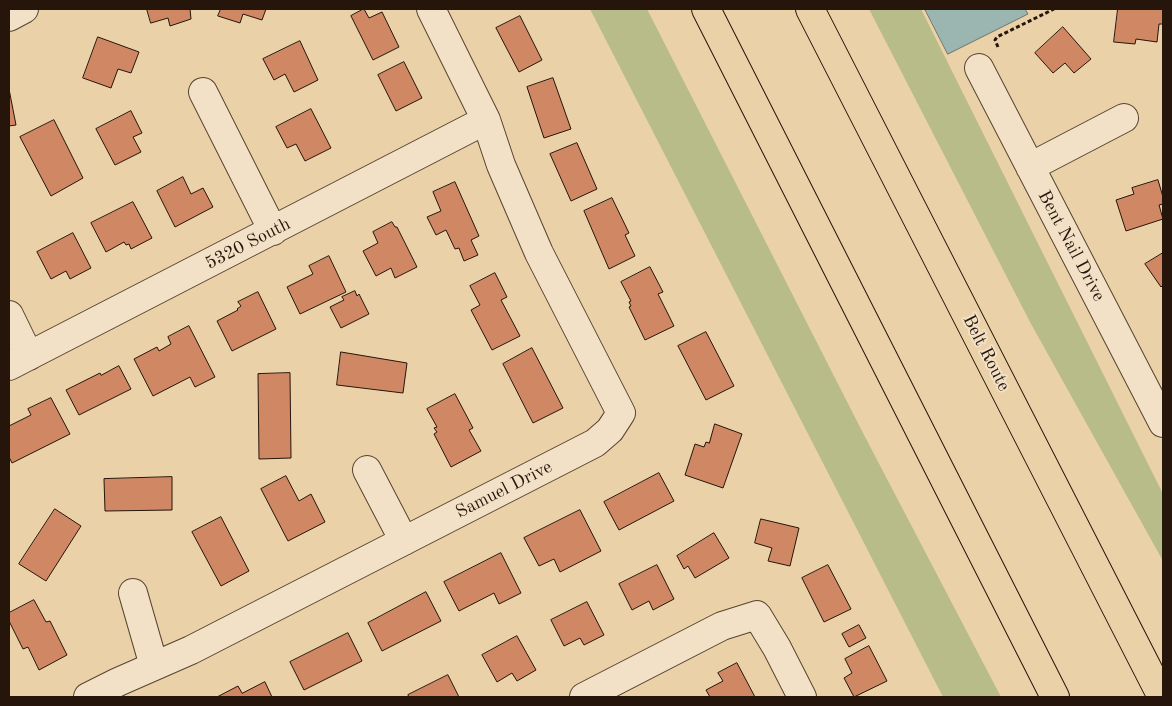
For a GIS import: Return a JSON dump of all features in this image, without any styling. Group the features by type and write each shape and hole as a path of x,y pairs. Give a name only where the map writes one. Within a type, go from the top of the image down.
{"highway":[{"path":"706,9 1055,697"},
{"name":"Belt Route","path":"810,9 1162,697"}],"street":[{"path":"9,17 24,9"},
{"path":"431,9 486,120"},
{"name":"Bent Nail Drive","path":"979,68 1030,168 1153,380 1163,423"},
{"path":"203,92 273,231"},
{"path":"1030,168 1124,118"},
{"name":"5320 South","path":"19,361 486,120"},
{"name":"Samuel Drive","path":"88,697 191,650 595,443 610,430 621,413 539,253 501,165 486,120"},
{"path":"9,315 19,361"},
{"path":"367,470 404,541"},
{"path":"133,593 154,666"},
{"path":"584,697 722,626 757,615 777,648 802,697"}],"path":[{"path":"998,47 995,40 997,36 1054,9"}],"green space":[{"path":"590,9 647,9 863,433 1001,697 943,697"},
{"path":"869,9 921,9 1163,494 1163,561 1030,322"}],"water":[{"path":"925,9 1025,9 1028,14 948,54"}],"building":[{"path":"147,9 190,9 191,19 170,26 168,18 151,23"},
{"path":"221,9 266,9 262,20 243,14 240,23 218,16"},
{"path":"364,9 369,18 382,12 399,47 373,60 351,16"},
{"path":"1118,9 1163,9 1163,24 1159,24 1157,42 1136,39 1135,44 1114,42"},
{"path":"520,16 542,60 519,72 496,28"},
{"path":"1063,27 1091,59 1074,73 1065,63 1053,73 1035,53"},
{"path":"98,37 139,52 131,73 118,69 111,88 83,78"},
{"path":"300,41 318,80 294,92 285,74 274,80 263,59"},
{"path":"404,62 422,98 396,111 378,75"},
{"path":"553,78 571,129 544,138 527,87"},
{"path":"9,89 16,125 9,126"},
{"path":"311,109 331,148 305,161 296,144 287,148 276,127"},
{"path":"131,111 142,133 133,137 141,152 115,165 96,129"},
{"path":"54,120 83,178 51,196 20,137"},
{"path":"577,143 597,189 571,201 550,154"},
{"path":"183,177 191,194 203,188 213,207 175,227 157,191"},
{"path":"1158,180 1163,197 1163,204 1159,205 1163,219 1126,231 1116,200 1134,194 1132,188"},
{"path":"455,182 479,236 471,240 478,255 464,261 459,248 455,249 446,230 436,235 427,217 441,211 433,192"},
{"path":"612,198 629,233 625,235 635,256 609,269 584,211"},
{"path":"133,202 152,238 131,249 129,244 126,245 124,242 106,252 91,223"},
{"path":"392,222 397,227 417,267 395,278 391,268 376,276 363,251 378,243 373,232"},
{"path":"73,233 91,268 70,279 66,271 51,279 37,252"},
{"path":"1163,253 1163,285 1161,287 1145,264"},
{"path":"329,256 346,292 300,314 287,287 313,274 309,266"},
{"path":"650,267 663,292 658,294 674,326 645,340 629,307 631,306 629,302 631,301 621,282"},
{"path":"495,273 507,297 501,300 520,336 492,350 471,310 480,305 470,286"},
{"path":"355,291 357,296 359,294 369,314 341,328 330,307 344,300 342,297"},
{"path":"258,292 276,329 232,351 217,321 238,310 241,306 238,302"},
{"path":"189,326 215,377 195,387 190,377 153,396 134,359 157,347 159,351 171,344 168,337"},
{"path":"706,332 734,386 706,400 678,346"},
{"path":"532,348 563,408 533,423 503,364"},
{"path":"341,352 407,363 403,393 337,385"},
{"path":"119,366 131,389 79,415 66,390"},
{"path":"290,373 291,458 259,459 258,374"},
{"path":"455,394 473,428 469,430 481,451 451,467 434,434 437,432 434,428 437,427 427,409"},
{"path":"51,398 70,434 12,463 9,457 9,426 31,415 28,409"},
{"path":"715,424 742,434 723,488 685,475 695,444 704,447 706,442 709,443"},
{"path":"659,473 674,501 619,530 604,502"},
{"path":"286,476 299,501 311,494 325,522 288,541 261,489"},
{"path":"172,477 172,510 105,511 104,479"},
{"path":"55,509 81,526 46,581 19,564"},
{"path":"580,510 601,551 560,572 554,559 539,566 524,538"},
{"path":"221,517 249,571 221,586 192,532"},
{"path":"761,519 799,528 790,566 768,561 772,548 755,543"},
{"path":"714,533 729,558 695,578 688,566 684,569 677,556"},
{"path":"501,553 521,593 499,604 494,593 459,611 444,582"},
{"path":"657,565 674,599 653,610 649,601 632,610 619,584"},
{"path":"828,565 851,609 824,622 802,578"},
{"path":"426,592 441,621 382,651 368,623"},
{"path":"34,600 46,622 50,621 67,655 39,670 28,647 23,649 9,621 9,613"},
{"path":"587,602 604,635 584,645 580,638 564,646 551,620"},
{"path":"859,625 866,638 849,647 842,634"},
{"path":"348,633 362,661 304,690 290,662"},
{"path":"517,636 536,670 517,681 512,673 497,682 482,655"},
{"path":"869,646 887,681 854,697 844,678 852,673 845,659"},
{"path":"737,663 755,697 710,697 706,690 723,681 718,673"},
{"path":"448,675 459,697 409,697 408,695"},
{"path":"265,682 272,697 217,697 238,686 242,693"}]}
